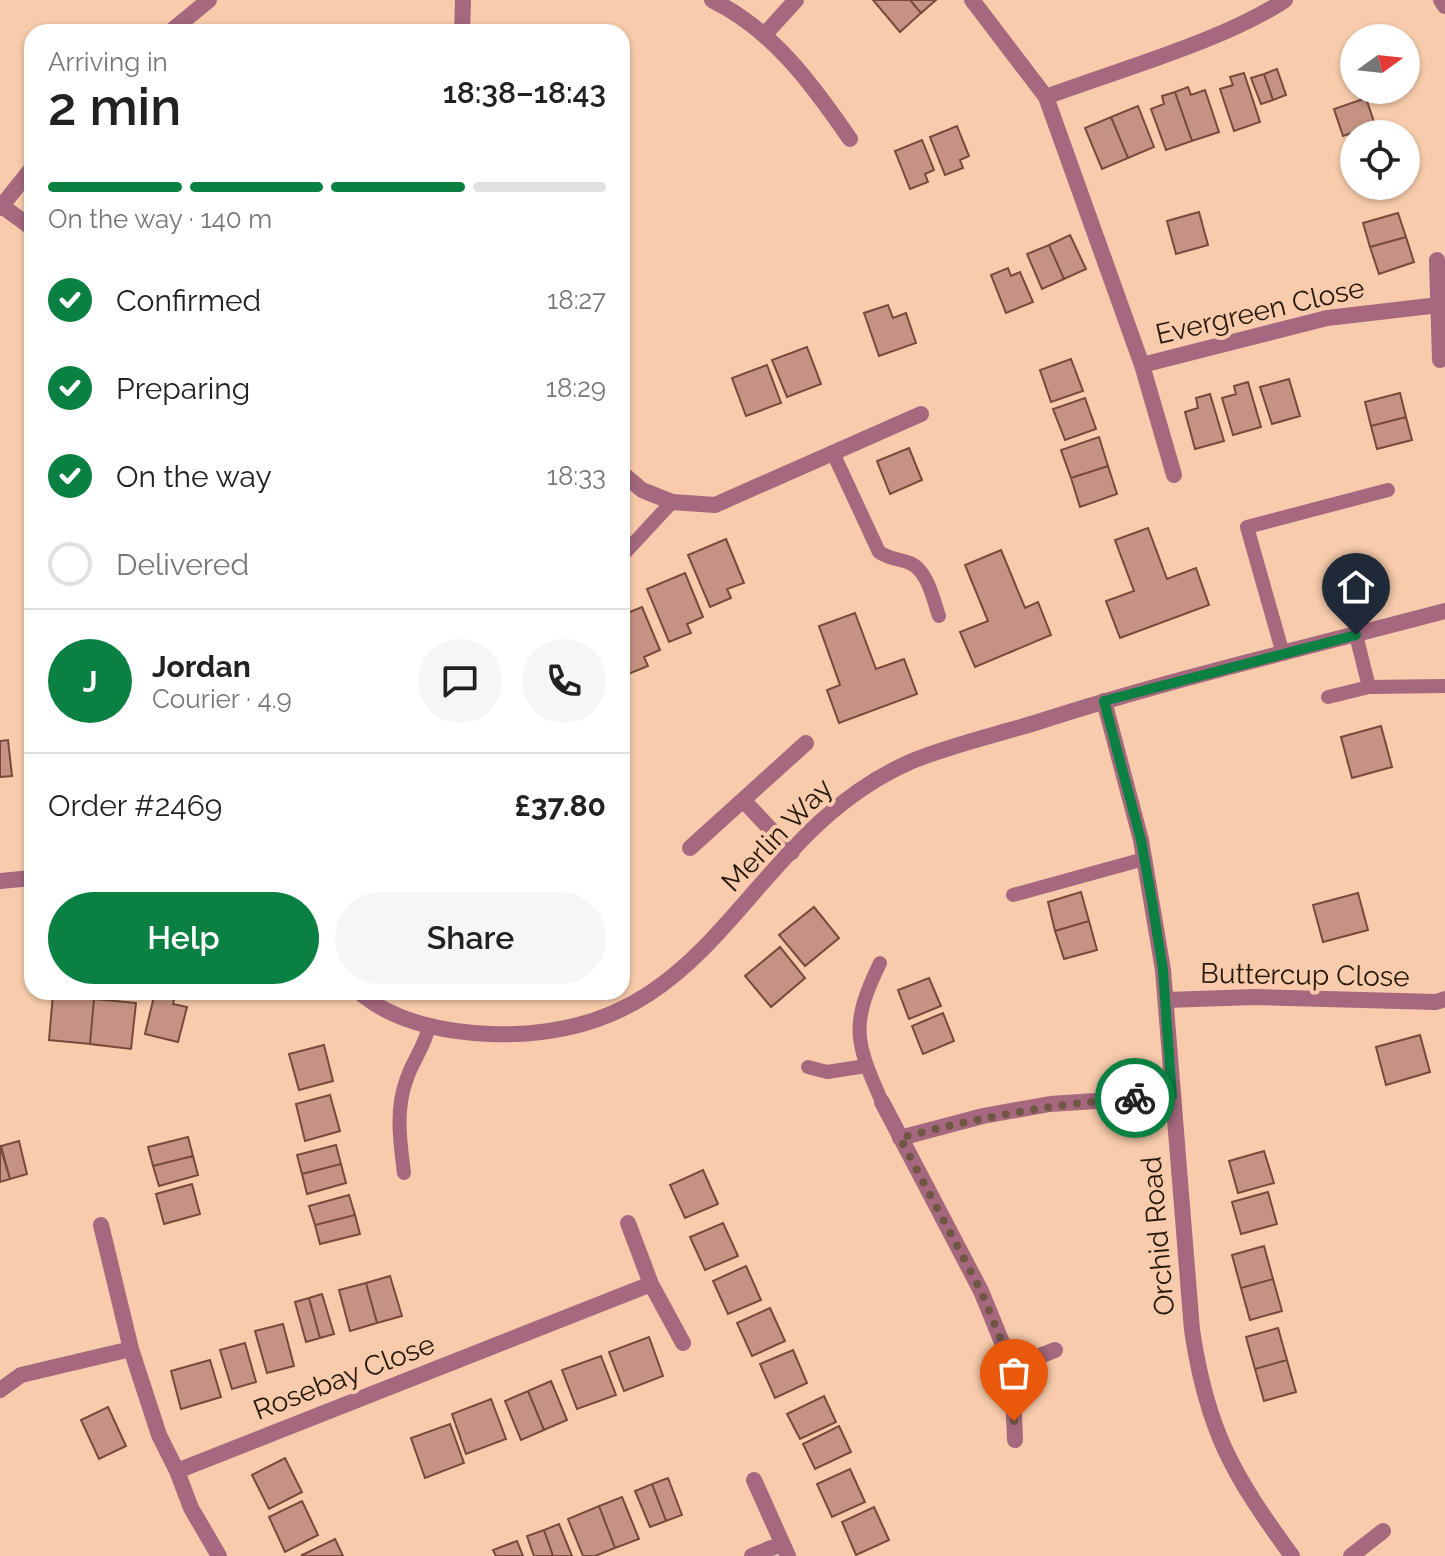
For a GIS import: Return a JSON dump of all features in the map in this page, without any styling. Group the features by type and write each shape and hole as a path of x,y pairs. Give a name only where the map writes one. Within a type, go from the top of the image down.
{"street":[{"path":"180,24 209,0"},
{"path":"462,24 463,0"},
{"path":"712,0 765,34 811,83 850,139"},
{"path":"765,34 796,0"},
{"name":"Evergreen Close","path":"972,0 1046,97 1142,365 1174,475"},
{"path":"1046,97 1203,38 1268,11 1285,0"},
{"path":"1441,0 1445,6"},
{"path":"24,178 1,207 24,223"},
{"path":"1437,260 1440,360"},
{"name":"Evergreen Close","path":"1142,365 1327,318 1439,305"},
{"path":"630,480 642,490 672,502 715,505 921,414"},
{"name":"Merlin Way","path":"368,1000 429,1026 473,1033 533,1035 598,1021 666,985 708,947 832,810 867,782 914,760 1104,701 1445,611"},
{"name":"Orchid Road","path":"1104,701 1144,859 1166,1000 1192,1330 1201,1390 1241,1487 1292,1556"},
{"path":"690,848 806,743"},
{"path":"743,800 792,852"},
{"path":"0,881 24,879"},
{"name":"Buttercup Close","path":"1166,1000 1255,997 1445,1000"},
{"path":"900,1138 983,1116 1050,1104 1172,1096"},
{"path":"882,1102 981,1291 1012,1367 1015,1440"},
{"path":"628,1223 651,1284 683,1343"},
{"path":"101,1225 131,1349 159,1435 191,1508 219,1556"},
{"name":"Rosebay Close","path":"177,1471 651,1284"},
{"path":"0,1390 21,1375 131,1349"},
{"path":"1012,1367 1055,1350"},
{"path":"752,1556 785,1550 754,1480"},
{"path":"1351,1556 1383,1531"}],"lane":[{"path":"833,453 879,552 891,560 911,564 923,574 939,616"},
{"path":"1283,654 1247,527 1388,490"},
{"path":"630,547 672,502"},
{"path":"1356,635 1369,687"},
{"path":"1328,697 1369,687 1445,686"},
{"path":"1013,895 1144,859"},
{"path":"880,963 858,1019 866,1066 882,1102"},
{"path":"404,1173 398,1119 407,1078 425,1046 429,1026"},
{"path":"808,1067 827,1072 866,1066"}],"building":[{"path":"873,0 910,0 921,13 900,32"},
{"path":"910,0 936,0 921,13"},
{"path":"1277,69 1286,95 1273,100 1264,74"},
{"path":"1244,73 1260,122 1234,131 1220,89 1233,85 1230,77"},
{"path":"1264,74 1273,100 1261,104 1251,78"},
{"path":"1188,87 1191,95 1205,90 1219,132 1192,141 1175,92"},
{"path":"1175,92 1192,141 1166,150 1151,109 1164,104 1162,96"},
{"path":"1349,104 1368,104 1373,120 1340,120 1340,127 1334,109"},
{"path":"1138,106 1154,147 1128,158 1111,117"},
{"path":"1111,117 1128,158 1102,169 1085,128"},
{"path":"957,126 969,156 960,160 963,168 945,175 930,137"},
{"path":"922,140 934,170 925,174 928,182 910,189 895,151"},
{"path":"1199,212 1208,245 1176,254 1167,221"},
{"path":"1398,213 1406,237 1370,247 1363,223"},
{"path":"1070,235 1086,269 1064,279 1049,245"},
{"path":"1406,237 1414,262 1379,274 1370,247"},
{"path":"1049,245 1064,279 1042,289 1027,254"},
{"path":"1008,268 1011,276 1020,272 1033,302 1006,313 991,275"},
{"path":"888,305 893,318 906,313 916,343 879,356 864,313"},
{"path":"807,347 821,384 787,397 772,360"},
{"path":"1071,359 1083,391 1051,402 1040,370"},
{"path":"767,365 781,403 746,416 732,378"},
{"path":"1289,379 1300,416 1272,424 1260,387"},
{"path":"1248,382 1261,427 1233,435 1222,398 1236,394 1234,386"},
{"path":"1400,393 1406,417 1371,426 1365,402"},
{"path":"1210,394 1224,441 1195,449 1185,412 1198,408 1196,398"},
{"path":"1085,398 1096,429 1065,440 1053,409"},
{"path":"1406,417 1412,440 1377,449 1371,426"},
{"path":"1099,437 1108,466 1071,478 1061,450"},
{"path":"909,448 922,480 890,494 877,461"},
{"path":"1108,466 1117,494 1080,507 1071,478"},
{"path":"1148,528 1167,579 1196,568 1209,605 1120,638 1106,601 1134,591 1115,540"},
{"path":"726,539 744,583 727,589 731,598 710,607 688,555"},
{"path":"1001,550 1025,608 1038,602 1051,635 975,667 960,632 988,621 965,565"},
{"path":"685,573 703,617 687,624 691,633 669,642 647,589"},
{"path":"642,607 660,650 644,657 648,666 630,673 630,612"},
{"path":"855,613 876,669 904,659 917,694 839,723 827,690 840,685 819,626"},
{"path":"1381,726 1392,767 1352,778 1341,737"},
{"path":"8,740 12,776 0,777 0,741"},
{"path":"1081,892 1089,921 1055,931 1048,902"},
{"path":"1358,893 1368,930 1323,942 1313,905"},
{"path":"814,907 839,938 805,966 779,935"},
{"path":"1089,921 1097,950 1064,959 1055,931"},
{"path":"780,947 805,978 771,1007 745,976"},
{"path":"929,978 941,1006 909,1019 898,990"},
{"path":"52,1000 94,1000 90,1044 49,1040"},
{"path":"94,1000 136,1003 131,1049 90,1044"},
{"path":"153,1000 174,1000 173,1004 187,1007 178,1042 145,1034"},
{"path":"943,1013 954,1041 923,1054 912,1026"},
{"path":"1420,1035 1430,1072 1386,1085 1376,1047"},
{"path":"324,1045 333,1081 299,1090 289,1054"},
{"path":"330,1095 340,1131 305,1141 296,1104"},
{"path":"188,1137 193,1156 153,1166 148,1147"},
{"path":"19,1141 27,1174 10,1179 1,1146"},
{"path":"336,1145 341,1164 302,1174 297,1155"},
{"path":"0,1146 10,1179 0,1182"},
{"path":"1264,1151 1274,1183 1238,1193 1229,1161"},
{"path":"193,1156 198,1175 159,1186 153,1166"},
{"path":"341,1164 346,1183 307,1194 302,1174"},
{"path":"703,1170 718,1204 685,1218 670,1185"},
{"path":"192,1184 200,1214 164,1224 156,1194"},
{"path":"1268,1192 1277,1224 1241,1234 1232,1202"},
{"path":"349,1195 355,1215 315,1225 309,1206"},
{"path":"355,1215 360,1234 320,1244 315,1225"},
{"path":"723,1223 738,1256 705,1270 690,1237"},
{"path":"1264,1246 1273,1279 1241,1288 1232,1255"},
{"path":"746,1266 761,1300 728,1314 713,1281"},
{"path":"390,1276 402,1316 377,1323 366,1283"},
{"path":"1273,1279 1282,1311 1250,1320 1241,1288"},
{"path":"366,1283 377,1323 350,1331 339,1290"},
{"path":"322,1294 334,1334 320,1338 309,1298"},
{"path":"309,1298 320,1338 306,1342 295,1302"},
{"path":"770,1308 785,1341 752,1356 737,1323"},
{"path":"283,1324 294,1366 267,1373 255,1331"},
{"path":"1278,1328 1287,1360 1255,1369 1246,1337"},
{"path":"649,1337 663,1376 624,1391 609,1352"},
{"path":"245,1343 256,1382 232,1389 220,1350"},
{"path":"793,1350 807,1383 775,1398 760,1364"},
{"path":"601,1356 616,1395 577,1409 562,1370"},
{"path":"210,1360 221,1397 181,1409 171,1371"},
{"path":"1287,1360 1296,1392 1264,1401 1255,1369"},
{"path":"551,1381 567,1420 544,1430 528,1391"},
{"path":"528,1391 544,1430 521,1440 505,1401"},
{"path":"824,1396 836,1422 800,1439 787,1414"},
{"path":"491,1399 506,1439 466,1454 452,1414"},
{"path":"108,1407 126,1446 99,1459 81,1420"},
{"path":"450,1424 464,1463 425,1478 411,1438"},
{"path":"839,1426 851,1452 815,1469 803,1444"},
{"path":"285,1458 302,1492 269,1509 252,1475"},
{"path":"850,1469 865,1502 832,1517 817,1484"},
{"path":"668,1478 682,1515 666,1521 652,1484"},
{"path":"652,1484 666,1521 650,1527 635,1491"},
{"path":"622,1497 639,1539 615,1548 599,1506"},
{"path":"302,1501 318,1535 285,1552 269,1517"},
{"path":"599,1506 615,1548 595,1556 583,1556 568,1519"},
{"path":"874,1507 889,1540 856,1555 842,1522"},
{"path":"559,1524 572,1556 553,1556 544,1530"},
{"path":"544,1530 553,1556 534,1556 527,1536"},
{"path":"335,1539 343,1556 302,1555"},
{"path":"517,1541 523,1556 496,1556 493,1550"}],"way so far":[{"path":"1014,1421 1012,1367 981,1291 900,1138 983,1116 1050,1104 1135,1098"}],"route":[{"path":"1135,1098 1172,1096 1166,1000 1141,840 1104,701 1356,635"}]}
